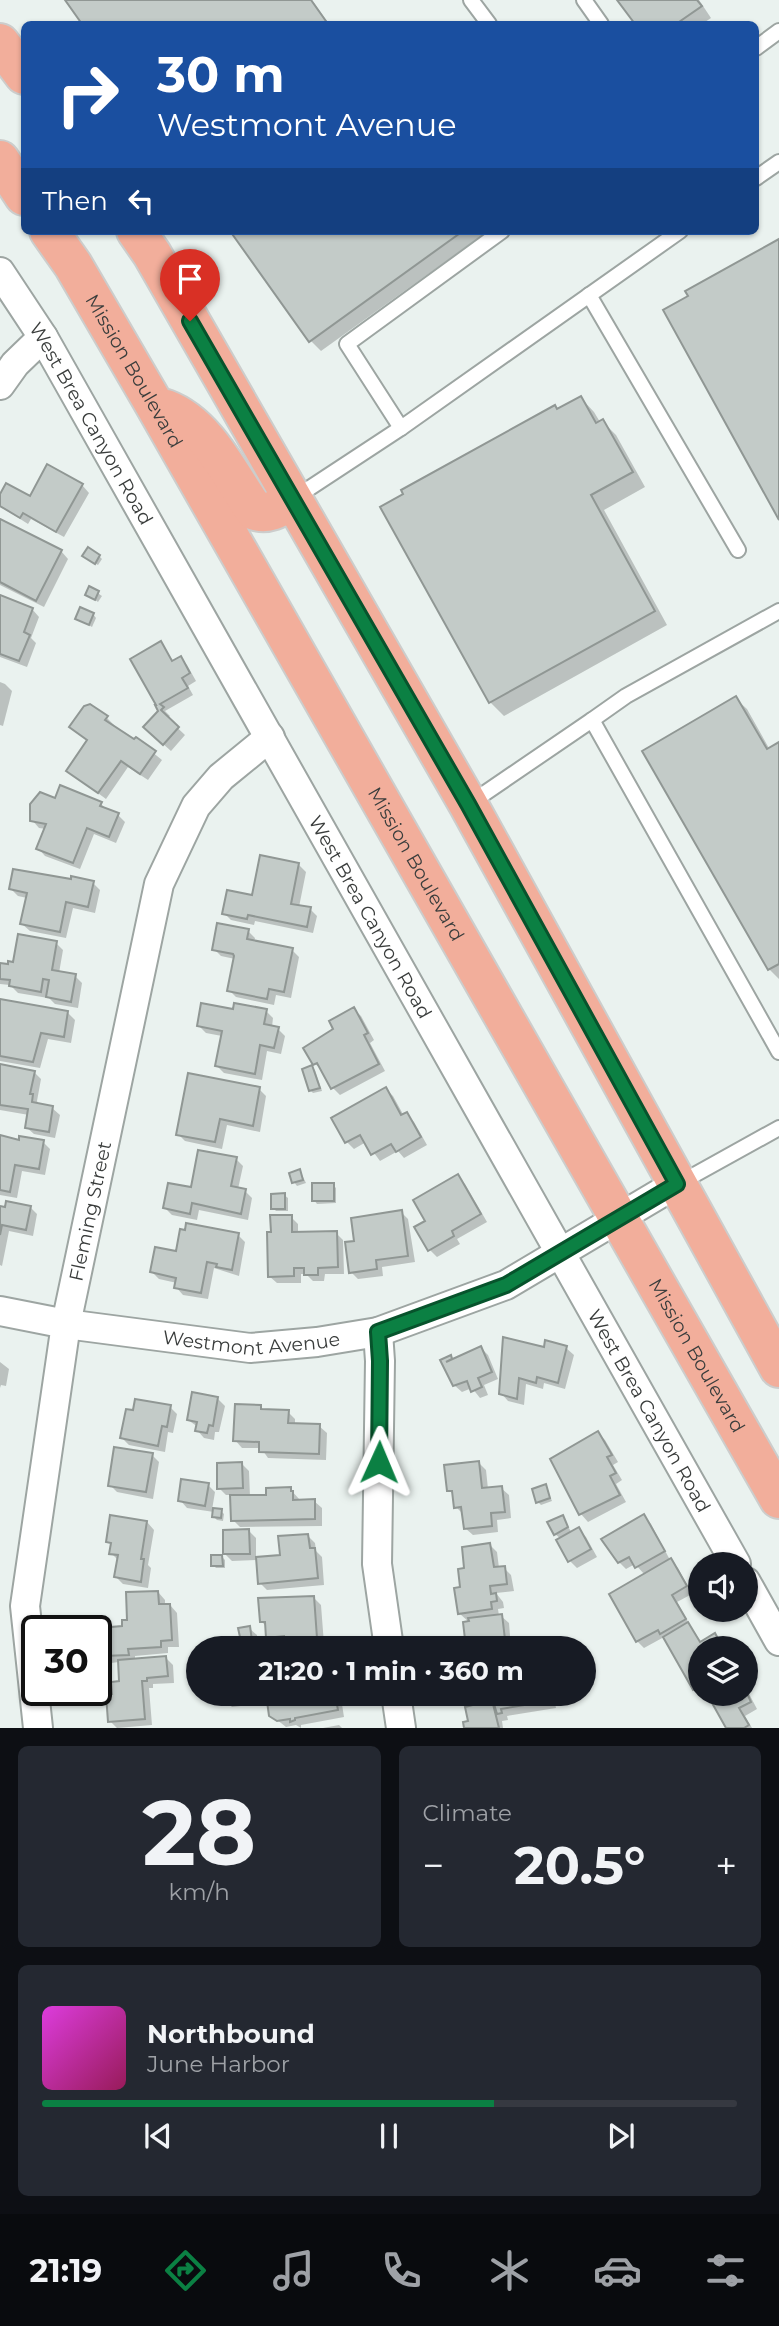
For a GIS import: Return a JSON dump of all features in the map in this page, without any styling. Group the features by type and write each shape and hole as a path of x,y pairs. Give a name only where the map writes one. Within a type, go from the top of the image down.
{"main road":[{"path":"0,43 21,71"},
{"path":"0,160 21,191"},
{"name":"Mission Boulevard","path":"52,235 73,265 154,404 779,1499"},
{"path":"139,235 468,804 779,1368"},
{"path":"154,404 180,414 198,430 255,512 265,514 292,500"}],"street":[{"name":"West Brea Canyon Road","path":"0,272 43,337 729,1552"},
{"path":"0,385 15,365 43,337"},
{"name":"Fleming Street","path":"38,1727 25,1606 66,1324 159,884 196,806 220,777 270,737"},
{"name":"Westmont Avenue","path":"0,1311 66,1324 250,1348 317,1342 378,1332 506,1285 677,1184"},
{"path":"378,1332 380,1361 377,1564 387,1636"},
{"path":"758,1603 779,1641"},
{"path":"398,1706 401,1727"}],"lane":[{"path":"471,0 487,21"},
{"path":"584,0 599,21"},
{"path":"759,46 779,31"},
{"path":"759,176 779,162"},
{"path":"401,428 347,344 497,235"},
{"path":"292,500 401,428 674,235"},
{"path":"589,295 738,550"},
{"path":"468,804 626,696 779,611"},
{"path":"592,720 779,1052"},
{"path":"677,1184 779,1128"}],"building":[{"path":"65,0 311,0 326,21 80,21"},
{"path":"617,0 697,0 702,6 680,21 633,21"},
{"path":"233,235 457,235 309,342"},
{"path":"779,239 779,520 663,310 688,296 685,291"},
{"path":"581,396 596,423 603,419 633,472 591,495 655,611 489,703 380,507 403,494 401,490 555,405 557,409"},
{"path":"47,464 83,484 56,532 23,513 20,518 0,506 0,494 6,483 30,496"},
{"path":"0,519 62,550 36,601 0,582"},
{"path":"88,547 100,555 95,564 82,556"},
{"path":"89,586 99,591 95,600 85,595"},
{"path":"0,595 33,608 24,632 30,635 19,661 0,654"},
{"path":"80,607 94,613 89,625 75,619"},
{"path":"161,641 172,661 181,656 190,673 182,678 188,688 160,704 164,707 161,710 179,727 163,745 143,727 158,711 130,659"},
{"path":"736,696 767,749 779,742 779,964 768,970 642,751"},
{"path":"90,704 108,716 105,720 156,751 140,774 121,761 98,793 66,771 87,740 69,727 84,706"},
{"path":"60,785 102,802 100,806 119,813 109,837 87,828 73,863 36,849 46,824 30,821 30,804 40,792 55,798"},
{"path":"260,855 299,863 291,904 311,907 307,927 248,915 247,919 222,914 227,890 252,895"},
{"path":"13,869 94,881 88,907 66,902 60,932 20,924 27,893 9,889"},
{"path":"217,923 249,929 247,939 293,948 284,992 269,989 267,999 227,991 234,956 212,950"},
{"path":"18,934 57,941 52,970 76,974 71,1002 46,997 49,980 43,979 41,992 9,986 10,980 0,979 0,963 13,962"},
{"path":"0,999 68,1011 64,1037 41,1033 33,1062 0,1056"},
{"path":"201,1003 233,1009 234,1003 267,1009 264,1024 279,1027 274,1048 260,1045 255,1074 215,1066 222,1031 197,1026"},
{"path":"354,1007 368,1033 364,1035 379,1064 331,1089 317,1063 313,1065 303,1048 333,1029 329,1021"},
{"path":"0,1064 35,1071 30,1094 33,1094 32,1102 53,1106 49,1132 25,1128 28,1109 0,1105"},
{"path":"312,1065 320,1088 309,1091 302,1069"},
{"path":"188,1073 260,1087 253,1126 220,1119 215,1142 176,1135"},
{"path":"386,1087 401,1115 407,1112 421,1137 396,1152 391,1144 371,1155 360,1135 345,1143 331,1118"},
{"path":"0,1135 19,1140 19,1136 44,1140 39,1169 15,1165 10,1192 0,1190"},
{"path":"198,1150 237,1157 231,1186 246,1189 241,1214 192,1203 190,1214 163,1208 168,1183 191,1187"},
{"path":"300,1169 303,1180 292,1183 289,1173"},
{"path":"458,1174 481,1214 452,1231 454,1236 428,1251 414,1227 425,1221 413,1200"},
{"path":"312,1183 334,1183 334,1201 312,1201"},
{"path":"285,1193 285,1209 271,1209 271,1194"},
{"path":"6,1201 31,1206 26,1230 2,1225 0,1235 0,1206 5,1207"},
{"path":"402,1210 408,1256 376,1260 377,1269 349,1273 345,1242 354,1241 351,1218"},
{"path":"270,1215 292,1215 292,1232 337,1231 338,1267 318,1268 318,1275 304,1275 304,1268 294,1268 294,1276 268,1277 267,1232 271,1232"},
{"path":"186,1223 239,1233 232,1270 207,1262 201,1293 174,1288 176,1278 150,1272 155,1247 176,1251 180,1229 185,1230"},
{"path":"503,1337 544,1347 545,1340 567,1346 558,1383 537,1377 536,1383 519,1378 517,1399 499,1394"},
{"path":"481,1346 492,1372 478,1378 482,1387 471,1392 467,1381 453,1386 440,1360 451,1355 452,1359 446,1362"},
{"path":"192,1392 218,1397 213,1426 209,1425 207,1433 195,1431 197,1422 187,1420"},
{"path":"135,1399 171,1405 167,1427 162,1426 158,1446 120,1438 126,1409 133,1410"},
{"path":"235,1404 289,1410 288,1423 320,1424 319,1454 259,1452 259,1442 233,1441"},
{"path":"598,1431 612,1455 607,1457 616,1473 610,1476 620,1495 579,1515 550,1459"},
{"path":"114,1447 153,1453 146,1492 108,1486"},
{"path":"479,1461 482,1488 502,1486 505,1512 491,1513 492,1526 464,1529 461,1507 454,1508 452,1491 447,1491 444,1465"},
{"path":"242,1462 243,1488 217,1489 217,1463"},
{"path":"181,1479 209,1483 205,1506 178,1501"},
{"path":"546,1484 550,1498 536,1503 532,1489"},
{"path":"291,1487 293,1500 315,1499 315,1519 231,1521 230,1495 266,1495 266,1488"},
{"path":"213,1508 222,1509 221,1518 212,1517"},
{"path":"644,1514 665,1551 635,1568 629,1557 618,1563 601,1539"},
{"path":"110,1515 147,1521 141,1559 144,1559 141,1582 114,1577 118,1555 109,1554 111,1543 106,1542"},
{"path":"563,1515 568,1527 554,1535 547,1522"},
{"path":"579,1527 591,1549 568,1562 556,1540"},
{"path":"249,1529 250,1554 223,1554 223,1530"},
{"path":"308,1534 310,1548 315,1548 318,1578 258,1584 256,1557 280,1555 278,1536"},
{"path":"490,1543 494,1567 505,1566 507,1584 490,1586 491,1594 496,1593 497,1601 491,1602 492,1609 458,1614 454,1588 460,1587 458,1569 464,1568 462,1547"},
{"path":"211,1555 222,1555 223,1566 211,1566"},
{"path":"671,1558 687,1586 672,1595 686,1619 660,1634 658,1630 636,1642 609,1594"},
{"path":"158,1591 159,1604 170,1604 172,1640 161,1641 161,1647 128,1649 129,1655 112,1656 112,1627 122,1626 122,1620 127,1620 126,1592"},
{"path":"314,1596 317,1636 266,1636 265,1622 260,1622 258,1598"},
{"path":"502,1614 505,1636 465,1636 463,1622 469,1621 468,1618"},
{"path":"688,1622 696,1636 688,1636 688,1681 663,1637"},
{"path":"250,1626 251,1636 240,1636 238,1628"},
{"path":"166,1656 168,1676 142,1681 145,1719 108,1722 107,1706 112,1706 112,1682 119,1681 118,1660"},
{"path":"268,1706 337,1706 338,1710 295,1718 290,1722 290,1719 277,1721 269,1716"},
{"path":"494,1706 499,1728 464,1728 463,1722 468,1721 465,1707"},
{"path":"495,1706 519,1706 501,1709 502,1713 497,1714"},
{"path":"714,1706 743,1706 739,1708 749,1725 744,1728 726,1728"}],"route":[{"path":"190,321 468,804 677,1184 506,1285 378,1332 379,1462"}]}
